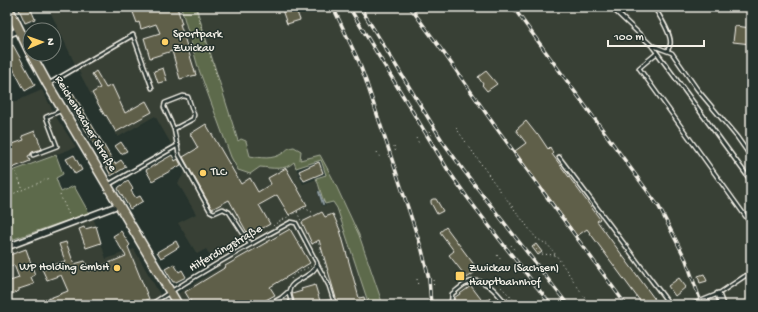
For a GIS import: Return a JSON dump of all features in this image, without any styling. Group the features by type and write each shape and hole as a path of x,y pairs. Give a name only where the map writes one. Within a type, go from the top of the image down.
{"main road":[{"name":"Reichenbacher Straße","path":"8,7 22,36"},
{"name":"Reichenbacher Straße","path":"35,62 178,305"}],"street":[{"path":"7,35 19,30"},
{"path":"7,247 119,206"},
{"path":"718,294 722,305"}],"lane":[{"path":"611,7 651,46 751,181"},
{"path":"654,7 670,38 670,45 667,51"},
{"path":"48,85 133,35 152,88"},
{"path":"651,46 672,53 697,89 737,137 751,157"},
{"path":"656,53 638,68 751,224"},
{"path":"174,129 193,119 194,115 188,97 183,96 165,103 164,108 174,129 179,155 210,211 214,212 223,209 229,212 250,244"},
{"path":"33,155 57,146 46,117 63,110"},
{"path":"107,185 178,145"},
{"path":"559,157 670,305"},
{"name":"Hilferdingstraße","path":"151,305 250,244 291,222 296,223 317,263"},
{"path":"268,305 281,298 294,284 312,272 316,268 317,263"},
{"path":"317,263 329,286 335,305"},
{"path":"691,305 718,294 751,272"},
{"path":"451,305 452,294 463,285 477,280 484,282 493,289 507,305"},
{"path":"289,291 292,305"}],"path":[{"path":"195,7 218,80"},
{"path":"456,128 536,238 548,245 556,255 590,305"},
{"path":"429,131 433,137"},
{"path":"416,138 420,145"},
{"path":"394,146 396,153"},
{"path":"377,152 380,158"},
{"path":"16,172 23,190"},
{"path":"7,196 50,178"},
{"path":"60,195 73,223"},
{"path":"297,212 303,225"},
{"path":"311,244 318,242 329,276"},
{"path":"511,245 516,250"},
{"path":"534,246 540,254 556,255"},
{"path":"497,255 502,261"},
{"path":"290,280 294,274 312,265"},
{"path":"417,279 418,286"},
{"path":"433,280 434,288"},
{"path":"501,287 518,305"},
{"path":"504,301 510,296"}],"shaded area":[{"path":"48,7 181,7 201,75 247,164 236,135 196,7 751,7 751,305 383,305 359,235 320,155 295,162 296,168 303,184 316,179 320,190 317,191 322,206 334,203 337,208 369,305 184,305 177,294 217,269 206,249 197,254 178,223 196,214 178,183 186,170 155,116 118,137 90,93 75,64 62,37 62,22 55,22"},
{"path":"42,90 58,120 76,147 7,173 7,105"},
{"path":"89,213 94,220 106,259 134,249 166,305 7,305 7,231 11,239"}],"green space":[{"path":"181,7 196,7 238,141 241,139 246,141 250,156 271,158 283,153 289,148 294,147 301,151 300,160 320,155 359,235 383,305 369,305 337,208 333,202 325,204 316,178 326,175 321,160 296,168 294,162 287,167 282,168 260,167 250,174 238,170 231,157 198,67"},
{"path":"56,155 63,174 56,178 61,192 74,186 89,213 11,240 7,231 7,173"}],"building":[{"path":"18,7 30,7 35,19 25,22"},
{"path":"131,7 177,7 182,24 180,24 196,75 180,79 172,51 150,58 144,38 160,33 156,24 141,29"},
{"path":"281,7 295,7 300,20 287,24"},
{"path":"735,26 751,28 751,44 733,42"},
{"path":"13,45 35,85 25,91 7,57 7,48"},
{"path":"163,68 167,81 158,83 154,71"},
{"path":"96,71 106,88 112,85 125,113 146,101 152,112 116,132 92,93 100,88 92,74"},
{"path":"486,71 497,84 487,91 478,77"},
{"path":"73,93 115,164 121,160 126,167 111,176 107,166 66,97"},
{"path":"526,121 537,135 538,134 548,149 550,147 553,153 552,154 600,219 597,221 659,305 643,305 587,229 577,236 515,151 526,143 516,130"},
{"path":"206,124 241,184 250,178 258,192 271,184 268,178 286,168 307,205 289,215 277,195 259,205 270,224 249,236 229,200 212,209 183,157 198,148 190,134"},
{"path":"35,131 42,149 32,152 28,156 30,161 7,170 7,146 24,140 22,136"},
{"path":"121,142 127,151 121,154 115,146"},
{"path":"74,155 82,170 75,174 66,159"},
{"path":"172,155 175,161 178,159 181,165 152,181 146,170"},
{"path":"319,162 323,173 304,181 299,171"},
{"path":"128,181 133,189 131,191 136,198 140,196 143,201 130,209 118,189"},
{"path":"436,199 443,211 437,214 431,203 431,200"},
{"path":"322,212 325,217 333,214 340,230 359,298 364,297 366,305 338,305 319,240 312,244 302,222"},
{"path":"96,226 101,243 86,248 79,229"},
{"path":"446,227 478,270 467,278 449,255 454,251 440,232"},
{"path":"290,229 310,263 270,287 275,295 257,305 193,305 185,292 226,267 225,266"},
{"name":"WP Holding GmbH","path":"121,231 130,245 128,247 149,299 135,305 32,305 68,291 61,275 47,280 42,269 65,261 59,244 66,242 74,264 85,261 89,271 126,256 113,236"},
{"path":"176,241 179,247 161,258 157,252"},
{"path":"536,244 542,252 538,255 532,247"},
{"path":"26,249 35,275 31,277 34,284 19,289 19,291 7,296 7,282 19,278 14,265 7,267 7,256"},
{"path":"174,264 179,272 182,270 186,277 176,282 173,282 165,269"},
{"path":"704,274 707,281 700,283 698,276"},
{"path":"679,278 686,287 675,296 668,286"},
{"path":"315,285 320,301 330,300 332,305 295,305 292,294 302,291 301,289"},
{"path":"471,286 484,303 490,298 496,305 458,305 454,298"}],"waterway":[{"path":"319,192 323,204"}],"railway":[{"path":"333,7 359,62 366,81 422,250 429,279 431,305"},
{"path":"349,7 448,170 467,197 551,305"},
{"path":"360,7 443,142 568,305"},
{"path":"410,7 626,305"},
{"path":"513,7 659,207 686,260 702,305"}],"place":[{"name":"Sportpark Zwickau","path":"165,42"},
{"name":"TLC","path":"203,173"},
{"name":"WP Holding GmbH","path":"117,268"},
{"name":"Zwickau (Sachsen) Hauptbahnhof","path":"460,276"}]}
